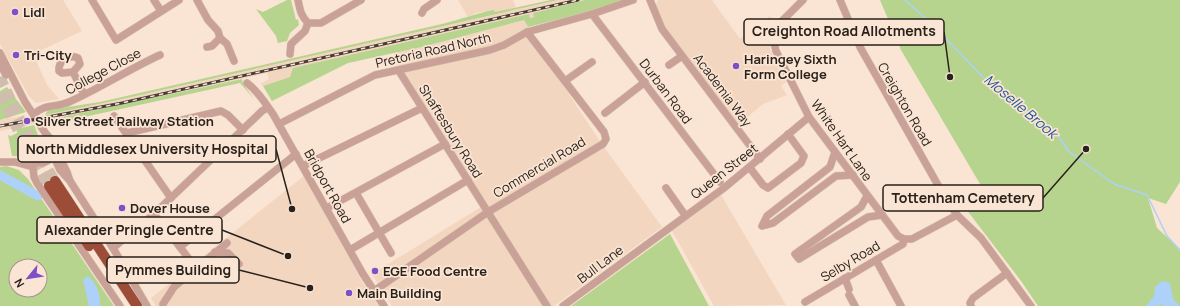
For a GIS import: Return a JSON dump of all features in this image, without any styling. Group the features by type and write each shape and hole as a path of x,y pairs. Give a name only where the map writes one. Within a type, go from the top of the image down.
{"highway":[{"path":"129,306 52,184 138,306"}],"street":[{"path":"92,0 116,40 179,0"},
{"path":"154,0 160,11"},
{"path":"197,0 208,20 218,31 220,38 227,44 234,61"},
{"path":"298,0 302,16 308,24"},
{"path":"308,24 321,23 361,0"},
{"path":"422,13 424,9 438,0"},
{"name":"Pretoria Road North","path":"279,124 375,75 490,50 504,45 527,32 592,14 633,0"},
{"name":"Academia Way","path":"650,0 662,29 760,159"},
{"name":"White Hart Lane","path":"803,0 777,26 773,39 780,63 809,117 898,236 904,239"},
{"name":"Creighton Road","path":"840,0 859,46 874,74 943,194 957,215"},
{"name":"Durban Road","path":"592,14 720,182"},
{"path":"290,54 291,44 305,31 308,24"},
{"name":"Commercial Road","path":"374,291 488,212 603,144 606,139 604,132 527,32"},
{"path":"207,47 212,46 220,38"},
{"path":"0,53 25,102 46,134 46,140 53,149 61,173 70,181 113,248 147,306"},
{"name":"College Close","path":"34,114 42,108 66,104 160,55"},
{"path":"670,65 682,56"},
{"path":"566,81 592,62"},
{"path":"0,64 13,89 25,102"},
{"name":"Shaftesbury Road","path":"399,71 546,304"},
{"path":"73,72 84,94"},
{"path":"605,113 645,82"},
{"name":"Bridport Road","path":"247,83 259,94 267,108 273,114 350,250 384,306"},
{"path":"113,248 154,214 262,111 267,108"},
{"path":"303,166 422,108"},
{"path":"127,133 222,112 228,115 243,130"},
{"path":"114,116 171,198"},
{"name":"Queen Street","path":"651,240 750,168 809,117"},
{"path":"750,168 763,185 768,188 801,163 804,156 788,134"},
{"path":"327,208 445,144"},
{"path":"53,149 39,157 35,165 34,177 120,306"},
{"path":"835,152 830,167 767,216 762,226 773,223 836,176 853,176"},
{"path":"180,247 296,154"},
{"path":"0,162 16,162 35,165 43,163 56,156"},
{"path":"350,250 468,180"},
{"path":"666,188 685,215"},
{"path":"356,193 391,253"},
{"path":"867,196 861,207 819,242 868,217 882,215"},
{"path":"790,198 796,206"},
{"path":"154,214 192,263"},
{"path":"904,239 912,239 957,215 982,238 1031,306"},
{"name":"Selby Road","path":"805,302 902,244 904,239"},
{"name":"Bull Lane","path":"563,306 651,240"},
{"path":"163,304 174,287 227,243"},
{"path":"215,252 228,253 239,264"},
{"path":"876,260 901,306"},
{"path":"971,306 970,303 973,298 1007,273"},
{"path":"845,278 855,306"}],"shaded area":[{"path":"0,0 63,0 82,31 33,54 47,85 59,99 36,103 29,96 0,44"},
{"path":"458,0 513,0 516,7 494,13 494,10 475,13 468,17"},
{"path":"558,0 585,0 534,13 534,17 530,18 529,14 294,68 290,77 263,86 260,84 269,79 267,73 0,131 0,120 22,116 23,118 30,118 118,100"},
{"name":"Haringey Sixth Form College","path":"658,0 712,0 740,39 770,16 775,23 770,35 770,49 786,82 781,86 787,95 763,104 738,125 663,28 656,4"},
{"path":"524,20 528,27 523,31 565,88 599,140 662,227 554,306 392,306 372,274 486,204 407,76 398,67 395,52 426,46"},
{"path":"304,176 363,283 379,306 156,306 151,298"},
{"path":"721,195 786,305 714,306 672,231"}],"green space":[{"path":"287,0 291,0 296,20 298,19 299,25 290,33 287,41 278,43 276,36 256,9 263,12"},
{"path":"551,0 558,0 118,100 45,115 48,110 100,102 442,24 487,11 494,10 495,12"},
{"path":"585,0 623,0 592,11 528,27 524,20 426,46 348,63 272,101 263,86 290,77 293,68 529,14 530,18 534,17 533,13"},
{"path":"880,0 1180,0 1180,182 1166,204 1148,198 1157,228 1180,249 1180,306 1038,306 1021,281 966,209 983,189 901,50"},
{"path":"242,79 243,84 255,100 240,83 52,124 48,120"},
{"path":"7,87 26,112 0,120 0,91"},
{"path":"34,125 40,140 39,151 31,157 12,156 8,135 11,136 17,133 17,129"},
{"path":"6,166 19,170 28,179 114,306 0,306 0,167"},
{"path":"670,234 709,306 571,306"}],"water":[{"path":"87,276 93,281 97,289 100,298 100,306 89,306 83,280"},
{"path":"1162,281 1170,283 1173,299 1180,306 1164,306 1161,304 1158,306 1146,306 1154,296 1155,287"}],"waterway":[{"name":"Moselle Brook","path":"905,0 932,24 979,73 1006,98 1056,132 1068,151 1114,184 1147,195 1167,236 1180,250"},
{"path":"0,175 38,196"}],"tunnel":[{"path":"0,77 27,133 55,181"},
{"path":"0,94 20,135 49,186"}],"railway":[{"path":"0,126 122,103 578,0"}],"place":[{"name":"Lidl","path":"15,12"},
{"name":"Tri-City","path":"16,55"},
{"name":"Haringey Sixth Form College","path":"736,66"},
{"name":"Creighton Road Allotments","path":"950,77"},
{"name":"Silver Street Railway Station","path":"27,121"},
{"name":"Tottenham Cemetery","path":"1086,149"},
{"name":"Dover House","path":"122,208"},
{"name":"North Middlesex University Hospital","path":"292,209"},
{"name":"Alexander Pringle Centre","path":"288,256"},
{"name":"EGE Food Centre","path":"375,271"},
{"name":"Pymmes Building","path":"310,288"},
{"name":"Main Building","path":"349,293"}]}
